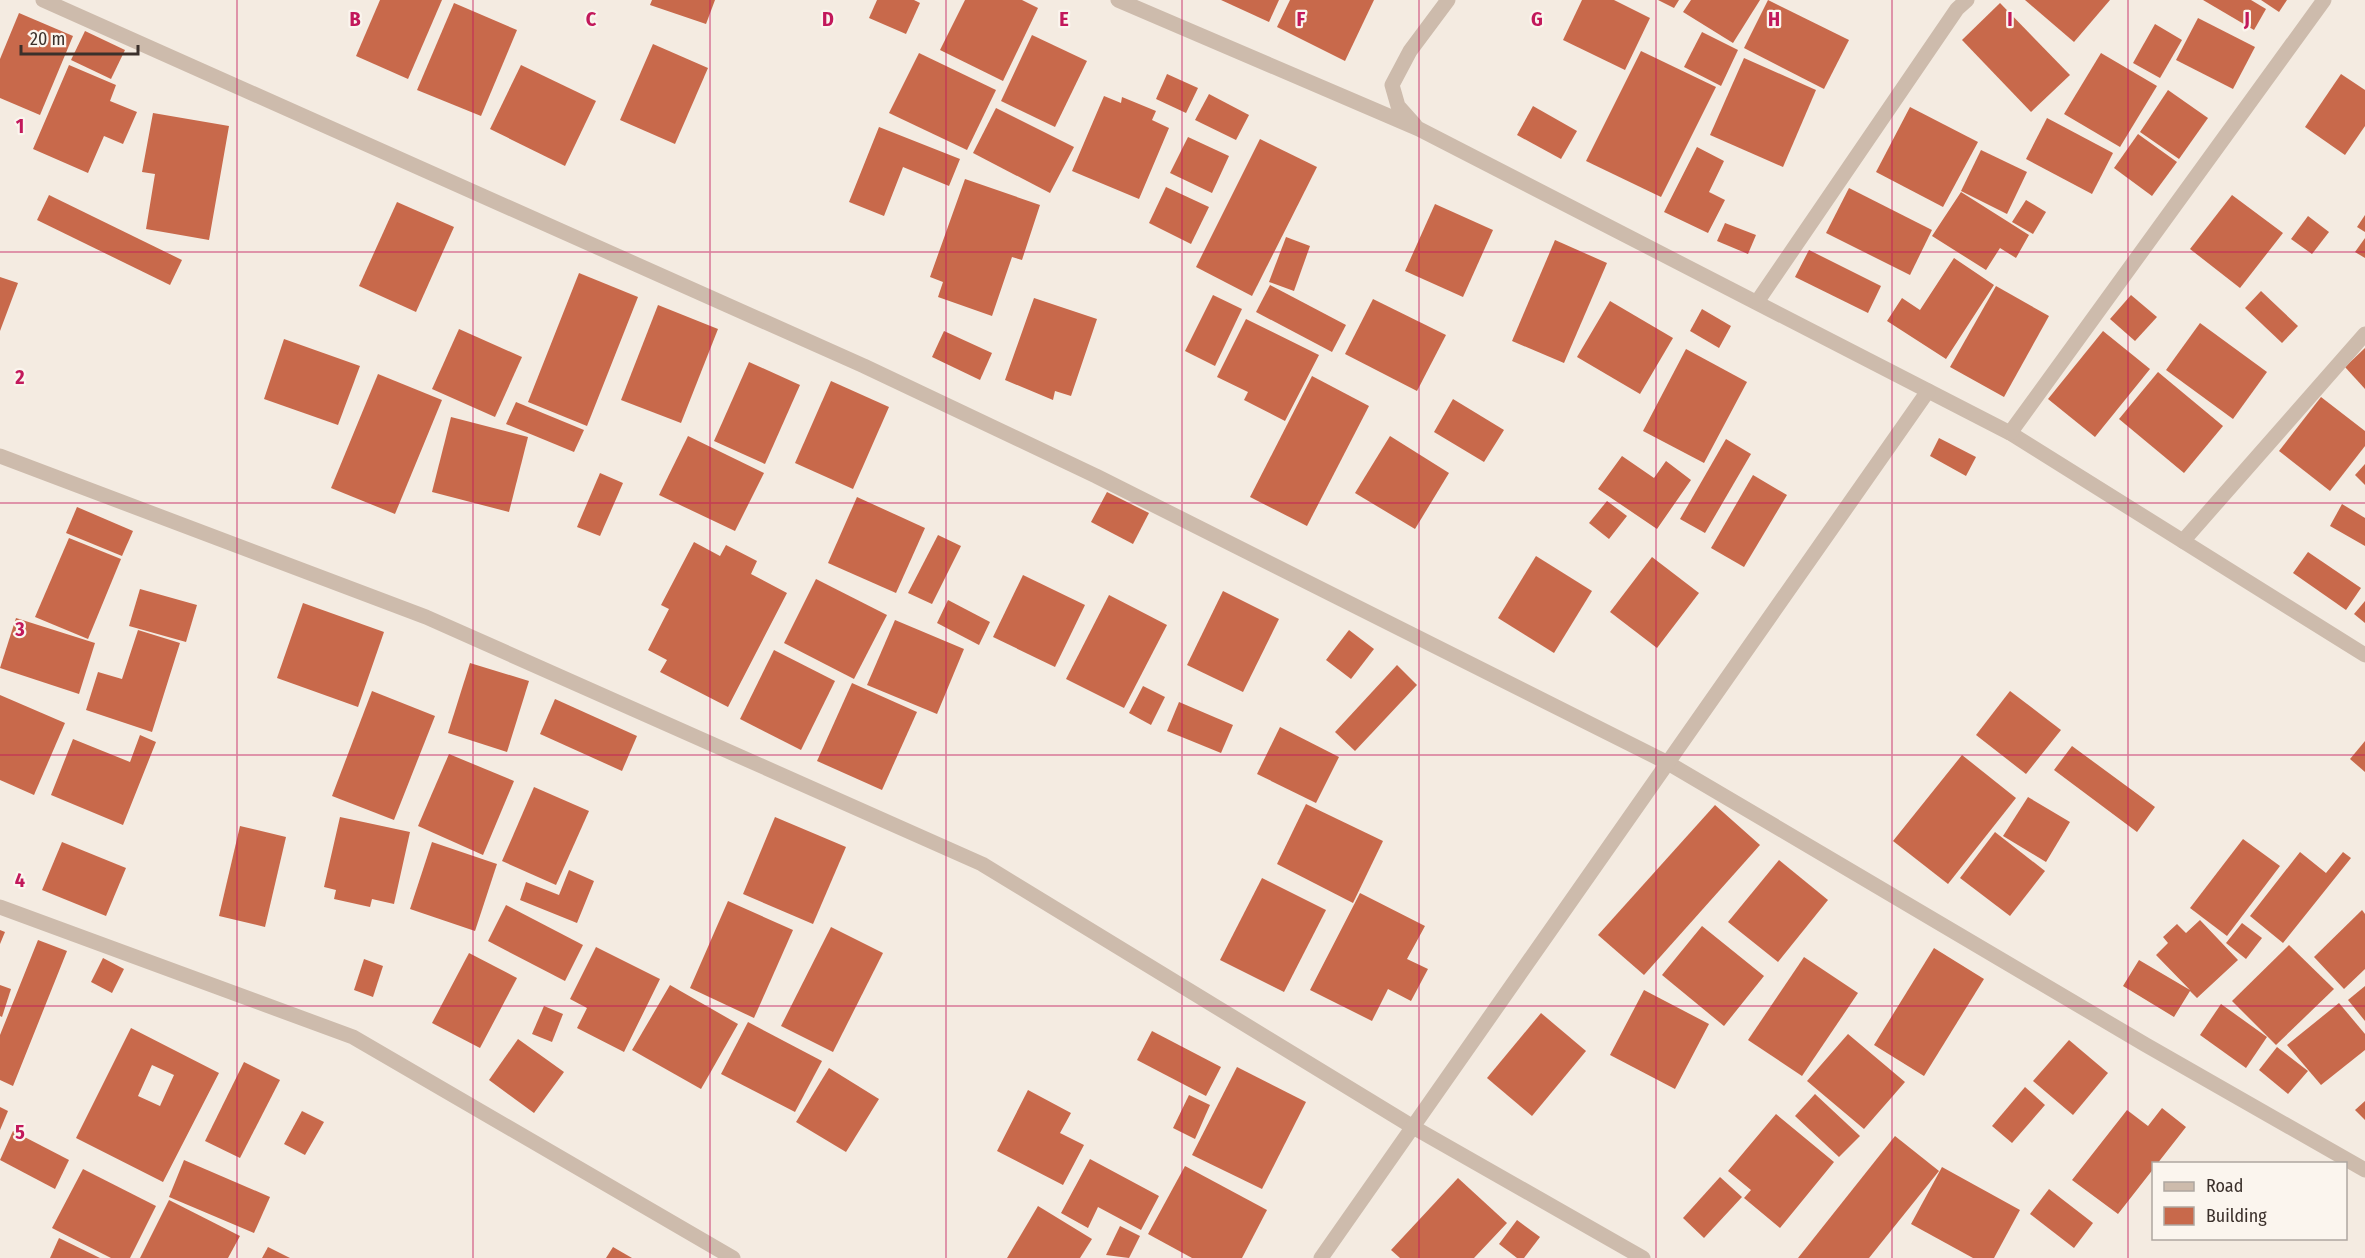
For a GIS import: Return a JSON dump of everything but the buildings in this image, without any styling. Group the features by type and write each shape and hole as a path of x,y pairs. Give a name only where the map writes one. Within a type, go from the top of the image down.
{"street":[{"path":"43,0 864,366 1107,481 1668,763 2146,1045 2365,1170"},
{"path":"1118,0 1419,129 2010,433 2365,656"},
{"path":"1419,129 1398,106 1392,85 1410,51 1448,0"},
{"path":"1757,302 1957,9 1966,0"},
{"path":"2010,433 2324,0"},
{"path":"2183,541 2365,334"},
{"path":"1321,1258 1928,391"},
{"path":"0,456 426,617 982,864 1413,1127 1643,1258"},
{"path":"0,907 353,1037 733,1258"}]}
